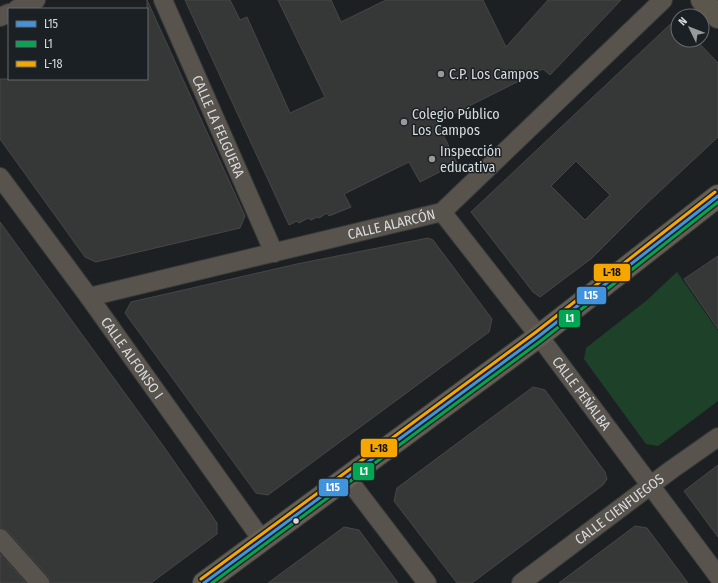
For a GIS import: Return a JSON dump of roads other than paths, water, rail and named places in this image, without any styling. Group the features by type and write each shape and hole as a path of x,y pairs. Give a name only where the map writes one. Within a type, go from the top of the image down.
{"main road":[{"path":"702,0 718,17"},
{"path":"204,583 539,336 718,196"}],"street":[{"path":"19,8 36,0"},
{"name":"CALLE LA FELGUERA","path":"163,0 274,253"},
{"name":"CALLE ALARCÓN","path":"89,297 442,212 663,0"},
{"name":"CALLE ALFONSO I","path":"1,180 89,297 262,540"},
{"name":"CALLE PEÑALBA","path":"442,212 539,336 718,576"},
{"name":"CALLE CIENFUEGOS","path":"521,583 718,437"},
{"path":"347,478 427,583"},
{"path":"0,538 40,583"}],"place":[{"name":"C.P. Los Campos","path":"441,74"},
{"name":"Colegio Público Los Campos","path":"404,122"},
{"name":"Inspección educativa","path":"432,159"}]}
